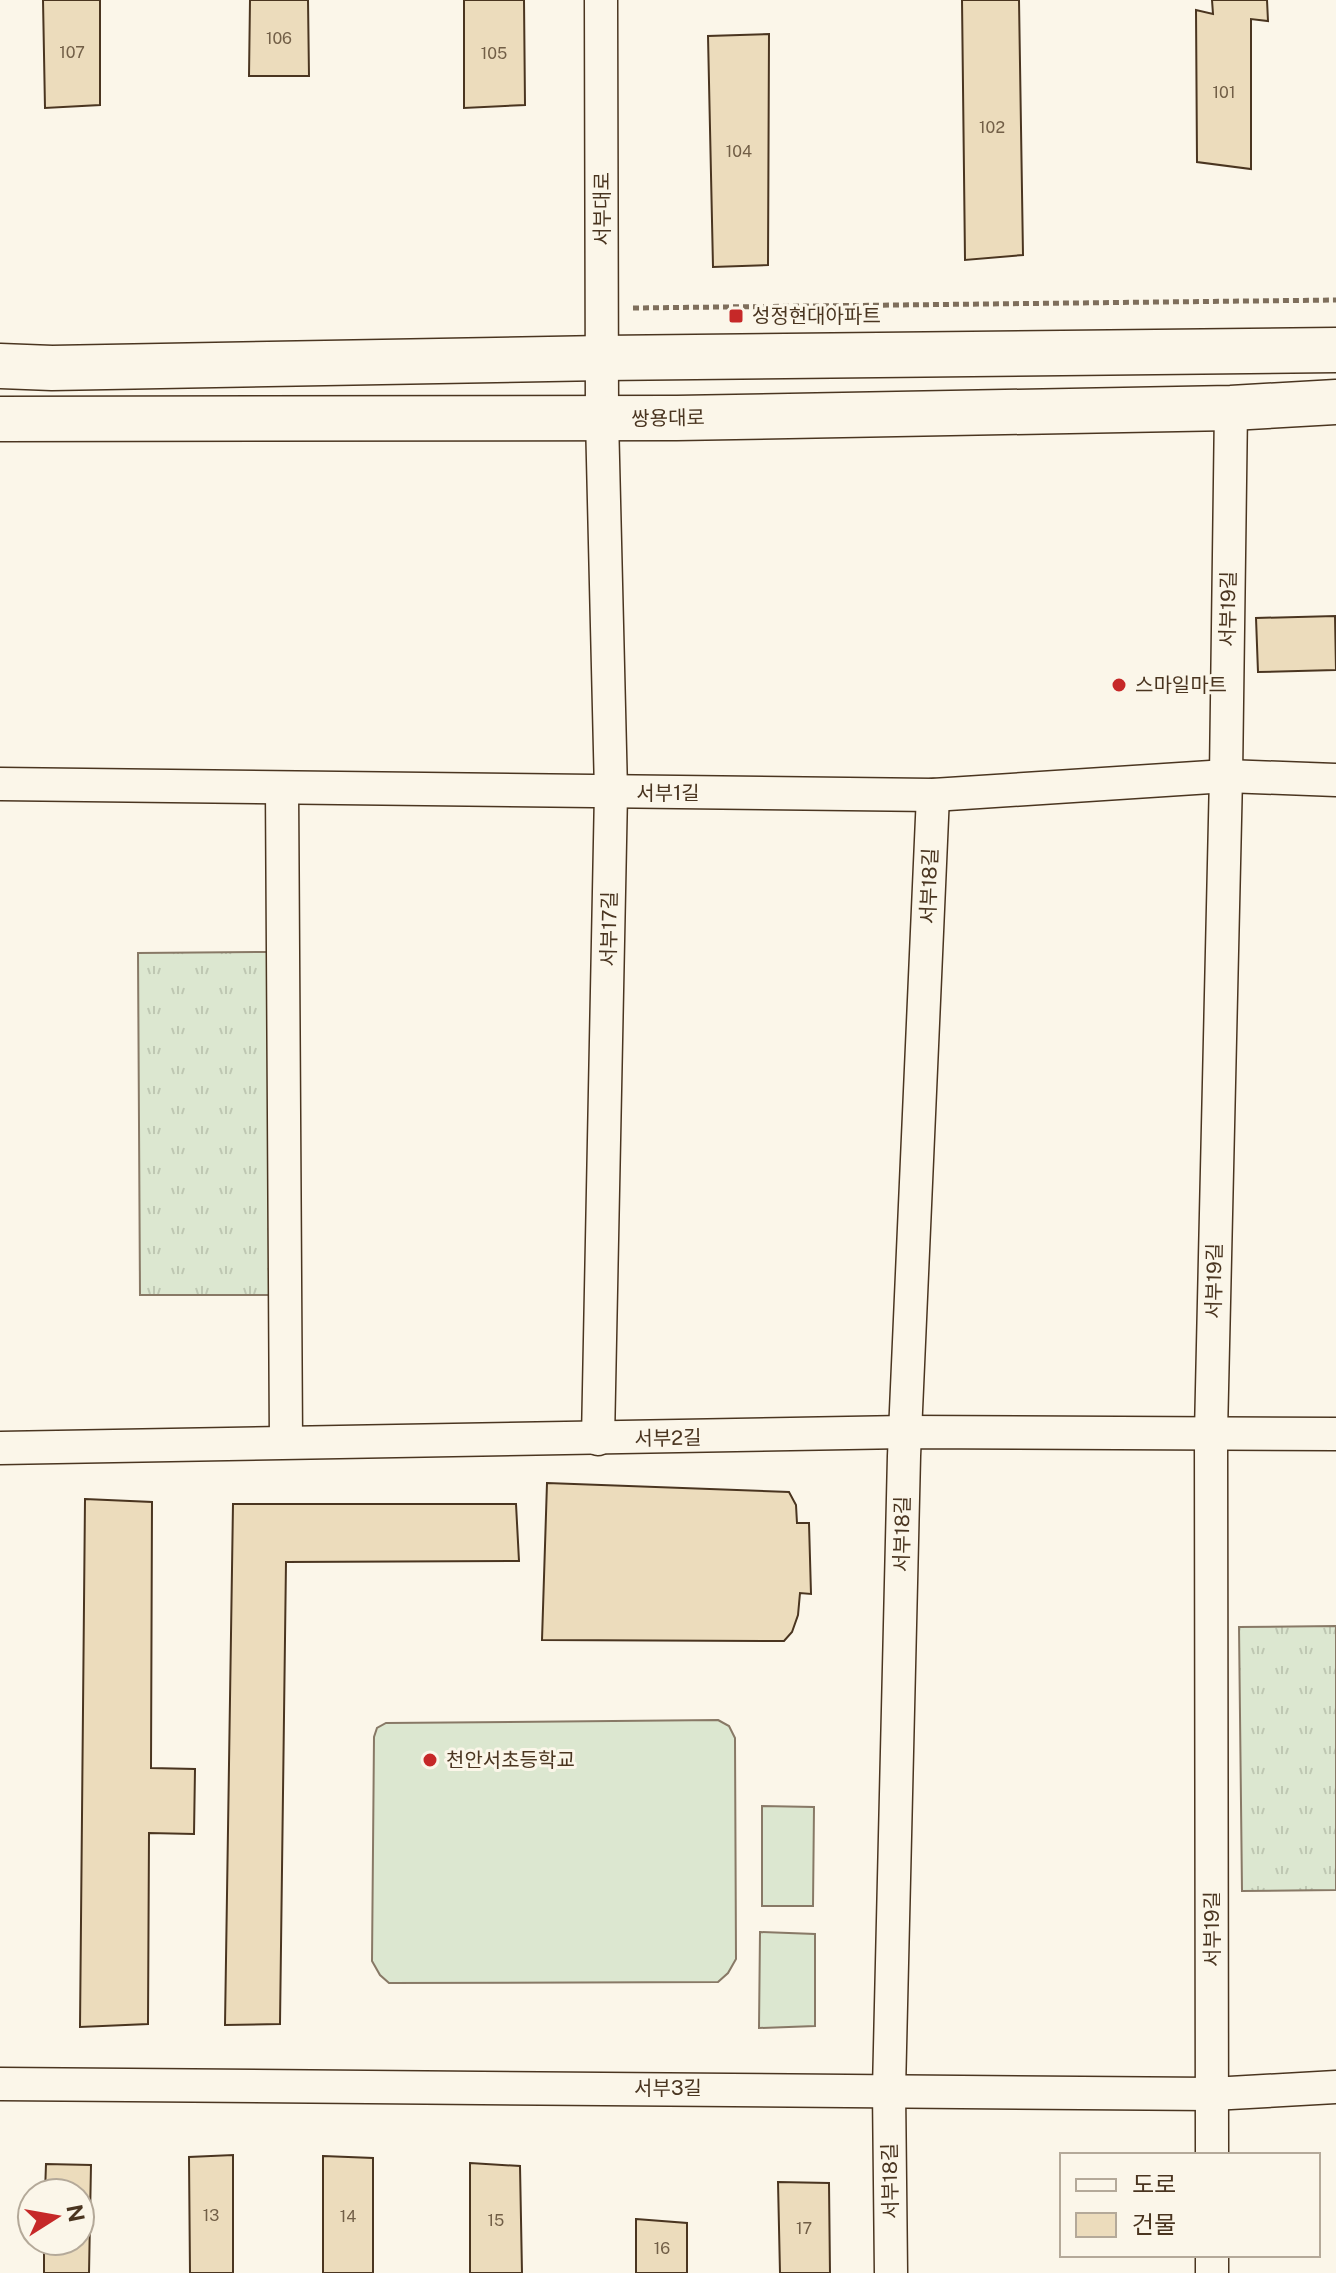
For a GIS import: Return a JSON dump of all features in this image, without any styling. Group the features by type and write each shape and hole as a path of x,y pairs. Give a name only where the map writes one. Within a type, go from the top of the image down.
{"main road":[{"path":"0,366 67,368 1336,350"},
{"name":"쌍용대로","path":"0,419 602,418 1231,408 1336,402"}],"street":[{"name":"서부대로","path":"601,0 602,418"},
{"name":"서부19길","path":"1212,2153 1211,1433 1231,408"},
{"name":"서부17길","path":"598,1439 611,792 602,418"},
{"name":"서부1길","path":"0,784 933,795 1226,776 1336,780"},
{"path":"282,788 286,1442"},
{"name":"서부18길","path":"891,2273 889,2090 905,1432 933,795"},
{"name":"서부2길","path":"0,1448 905,1432 1336,1434"},
{"name":"서부3길","path":"0,2084 1212,2094 1336,2087"}],"path":[{"path":"602,308 1336,300"}],"green space":[{"path":"269,952 271,1295 140,1295 138,953"},
{"path":"1336,1626 1336,1890 1242,1891 1239,1627"},
{"path":"718,1720 729,1726 735,1738 736,1959 718,1982 389,1983 380,1975 372,1961 374,1737 377,1728 386,1723"},
{"path":"762,1806 814,1807 813,1906 762,1906"},
{"path":"760,1932 815,1934 815,2026 759,2028"}],"building":[{"path":"43,0 100,0 100,105 45,108"},
{"path":"250,0 308,0 309,76 249,76"},
{"path":"464,0 524,0 525,105 464,108"},
{"path":"962,0 1019,0 1023,255 965,260"},
{"path":"1212,0 1267,0 1268,21 1251,19 1251,169 1197,162 1196,10 1213,14"},
{"path":"769,34 768,265 713,267 708,36"},
{"path":"1335,616 1336,670 1258,672 1256,618"},
{"path":"547,1483 789,1492 796,1505 797,1523 809,1523 811,1594 800,1593 798,1615 792,1632 784,1641 542,1640"},
{"path":"85,1499 152,1502 151,1768 195,1769 194,1834 149,1833 148,2024 80,2027"},
{"path":"233,1504 516,1504 519,1561 286,1562 280,2024 225,2025"},
{"path":"233,2155 233,2273 190,2273 189,2157"},
{"path":"323,2156 373,2158 373,2273 323,2273"},
{"path":"470,2163 520,2166 522,2273 470,2273"},
{"path":"46,2164 91,2165 91,2177 46,2177"},
{"path":"778,2182 829,2183 830,2273 780,2273"},
{"path":"636,2219 687,2223 687,2273 636,2273"},
{"path":"44,2257 89,2257 89,2273 44,2273"}],"place":[{"name":"성정현대아파트","path":"736,316"},
{"name":"스마일마트","path":"1119,685"},
{"name":"천안서초등학교","path":"430,1760"}]}
